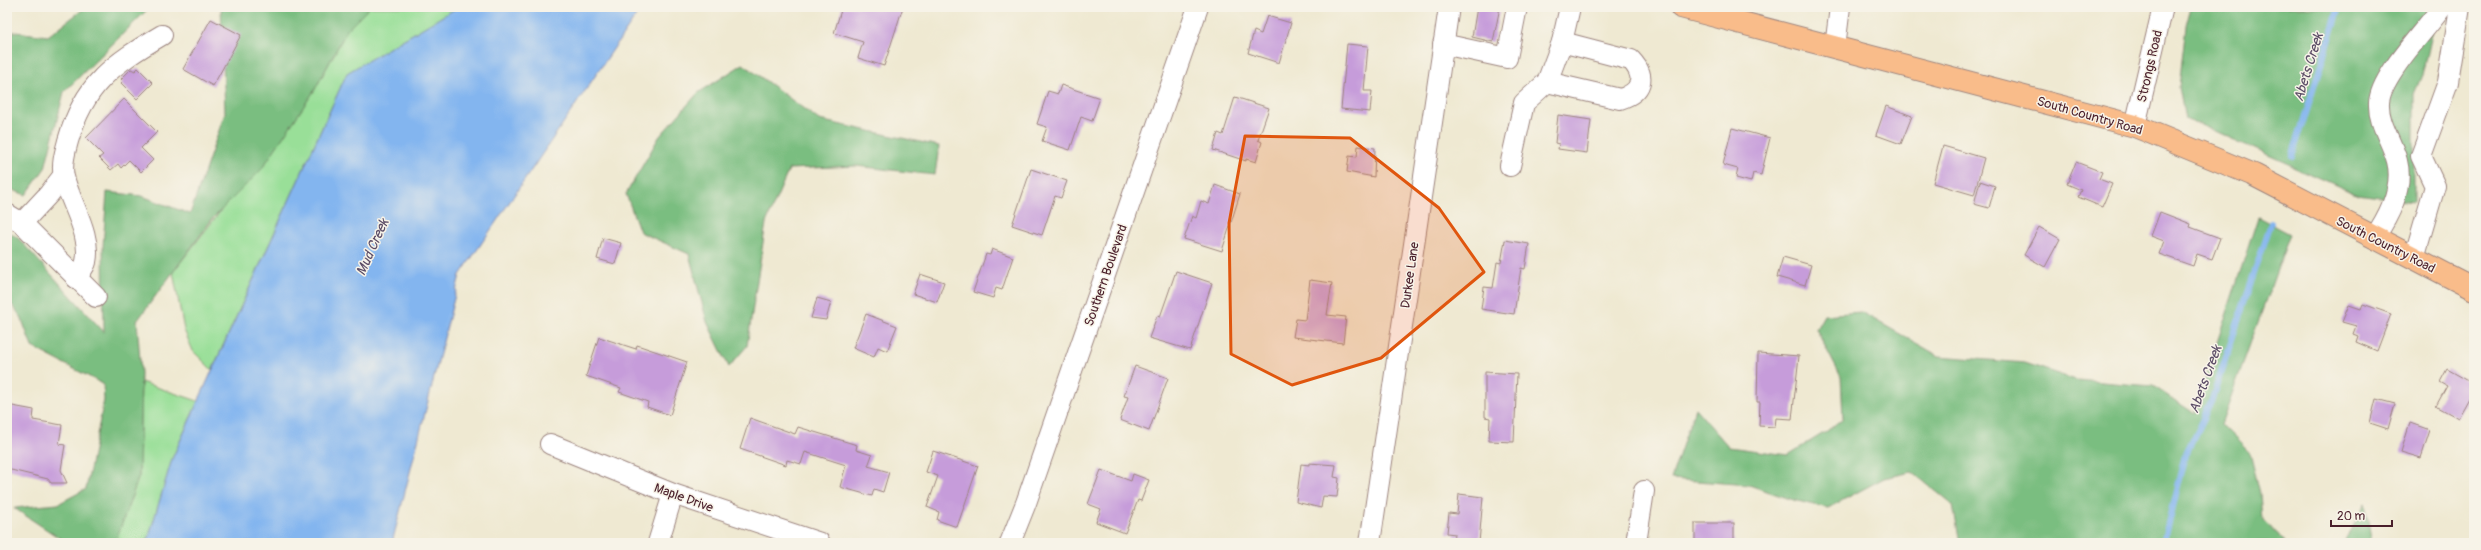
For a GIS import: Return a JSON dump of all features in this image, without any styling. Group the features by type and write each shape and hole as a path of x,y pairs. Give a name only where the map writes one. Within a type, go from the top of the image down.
{"main road":[{"name":"South Country Road","path":"1681,7 1737,14 1835,46 2135,126 2254,175 2474,290"}],"street":[{"name":"Southern Boulevard","path":"1010,543 1026,504 1198,7"},
{"name":"Durkee Lane","path":"1370,543 1449,7"},
{"path":"1443,44 1507,58 1517,7"},
{"path":"1510,166 1524,103 1547,82 1562,42 1570,7"},
{"path":"1835,46 1840,7"},
{"name":"Strongs Road","path":"2135,126 2163,7"},
{"path":"2374,238 2389,216 2398,187 2397,161 2383,130 2379,103 2384,81 2442,7"},
{"path":"2414,258 2434,186 2421,156 2448,82 2460,7"},
{"path":"76,278 86,263 86,244 63,176 63,158 79,107 103,77 122,59 162,35"},
{"path":"1547,82 1620,99 1631,96 1637,90 1641,78 1638,67 1631,60 1562,42"},
{"path":"63,176 49,194 14,219 96,297"},
{"name":"Maple Drive","path":"550,444 673,494 820,543"},
{"path":"1636,543 1644,491"},
{"path":"658,543 673,494"}],"highlighted area":[{"path":"1245,136 1350,138 1439,208 1484,272 1381,358 1292,385 1231,354 1229,223"}],"green space":[{"path":"86,7 150,7 64,92 45,168 26,195 7,188 7,31 48,36"},
{"path":"221,7 370,7 347,30 314,91 261,170 213,218 137,321 141,373 139,476 115,543 67,543 14,508 58,504 86,489 104,400 103,384 32,347 21,317 7,298 7,232 17,237 104,332 103,246 107,192 142,196 190,214 225,113"},
{"path":"370,7 458,7 347,73 212,370 193,351 184,330 173,272 314,91 347,30"},
{"path":"2191,7 2437,7 2422,75 2414,94 2414,203 2358,195 2185,118 2179,87 2186,26"},
{"path":"743,64 819,120 939,146 935,175 856,166 789,169 766,223 747,346 729,367 707,322 689,254 640,232 626,194 659,137 698,93"},
{"path":"2258,217 2290,234 2221,424 2250,453 2260,493 2262,520 2286,543 1960,543 1953,505 1912,472 1884,478 1828,508 1793,500 1749,485 1671,479 1695,408 1729,447 1788,455 1827,431 1843,418 1841,377 1816,329 1824,315 1861,312 1939,356 2025,363 2076,380 2153,386 2194,413"},
{"path":"141,382 198,401 172,459 147,543 115,543 139,476"},
{"path":"2365,504 2372,543 2344,543"}],"water":[{"name":"Mud Creek","path":"458,7 642,7 460,275 392,543 147,543 172,459 347,73"}],"building":[{"path":"842,7 903,7 884,66 858,58 863,42 834,33"},
{"path":"1477,7 1500,7 1493,42 1472,37"},
{"path":"1267,16 1291,23 1279,63 1248,53 1254,31 1261,34"},
{"path":"211,19 241,35 213,86 183,69"},
{"path":"1347,44 1368,46 1364,91 1372,91 1370,112 1341,109"},
{"path":"138,68 153,83 137,99 121,83 123,81 121,79 131,69 135,71"},
{"path":"1061,85 1100,98 1092,121 1081,117 1070,150 1042,141 1047,127 1037,124 1048,91 1058,94"},
{"path":"1235,97 1269,108 1258,140 1262,142 1256,162 1246,159 1246,161 1213,150 1218,133 1223,135"},
{"path":"124,99 157,132 141,148 153,160 141,172 129,160 121,168 118,164 111,170 99,158 103,155 86,138"},
{"path":"1886,106 1912,116 1901,144 1876,135"},
{"path":"1558,115 1591,120 1587,153 1558,149 1559,144 1555,143"},
{"path":"1732,128 1770,138 1761,175 1753,173 1751,182 1736,178 1738,169 1723,165"},
{"path":"1358,146 1375,148 1374,177 1347,172 1349,156 1357,157"},
{"path":"1943,146 1984,158 1974,195 1933,183"},
{"path":"2076,162 2102,172 2099,179 2112,184 2102,207 2078,197 2081,190 2067,184"},
{"path":"1031,169 1067,181 1061,198 1055,196 1042,235 1012,225"},
{"path":"1980,181 1995,186 1989,208 1974,204"},
{"path":"1215,185 1240,194 1222,251 1184,239 1192,216 1196,218 1201,201 1209,204"},
{"path":"2160,212 2191,224 2190,227 2220,238 2212,259 2197,254 2193,266 2159,254 2164,241 2151,236"},
{"path":"2039,227 2060,239 2045,267 2024,255"},
{"path":"603,238 621,243 615,264 597,259"},
{"path":"1505,240 1529,244 1525,269 1521,268 1514,314 1481,309 1484,287 1493,288 1497,262 1501,263"},
{"path":"992,249 1013,257 1002,290 996,288 993,298 973,292 986,254 990,255"},
{"path":"1783,257 1811,265 1805,285 1777,277"},
{"path":"1176,271 1212,283 1190,350 1149,338 1157,316 1160,317"},
{"path":"920,274 944,282 937,302 913,294"},
{"path":"1310,280 1332,283 1327,315 1346,317 1343,343 1293,337 1296,319 1305,320"},
{"path":"817,298 831,302 826,320 811,318"},
{"path":"2363,304 2391,314 2377,351 2356,342 2358,336 2353,334 2356,326 2342,322 2349,305 2361,309"},
{"path":"866,314 897,326 887,351 878,347 874,357 853,348"},
{"path":"599,337 636,349 637,345 687,362 670,415 647,407 648,402 619,392 621,388 586,376"},
{"path":"1758,353 1799,356 1792,419 1776,418 1775,427 1759,426 1760,402 1757,402"},
{"path":"1135,366 1168,378 1149,431 1120,420 1128,397 1124,396"},
{"path":"2447,369 2474,384 2474,401 2469,398 2458,418 2436,406 2447,386 2440,382"},
{"path":"1485,372 1517,374 1514,442 1489,441 1490,418 1485,417"},
{"path":"2376,399 2395,404 2388,429 2370,423"},
{"path":"7,405 34,410 33,420 62,425 59,444 65,445 61,470 67,483 51,483 48,479 7,469"},
{"path":"750,418 795,434 798,427 857,445 856,450 872,455 868,466 889,472 883,492 874,489 872,496 840,487 846,465 805,452 801,464 787,460 786,465 740,449"},
{"path":"2410,423 2430,430 2421,458 2401,452"},
{"path":"933,451 978,466 957,527 937,520 939,512 927,507 938,476 926,472"},
{"path":"1309,463 1336,465 1334,477 1339,478 1337,497 1323,496 1321,508 1296,502 1301,464 1309,465"},
{"path":"1101,470 1131,481 1133,474 1149,480 1141,501 1138,500 1125,533 1096,522 1101,509 1088,504"},
{"path":"1459,494 1483,497 1479,543 1454,543 1455,534 1447,533 1449,513 1457,514"},
{"path":"1695,523 1734,523 1734,543 1695,543"}],"waterway":[{"name":"Abets Creek","path":"2292,157 2339,7"},
{"name":"Abets Creek","path":"2163,543 2185,455 2211,402 2271,223"}]}
